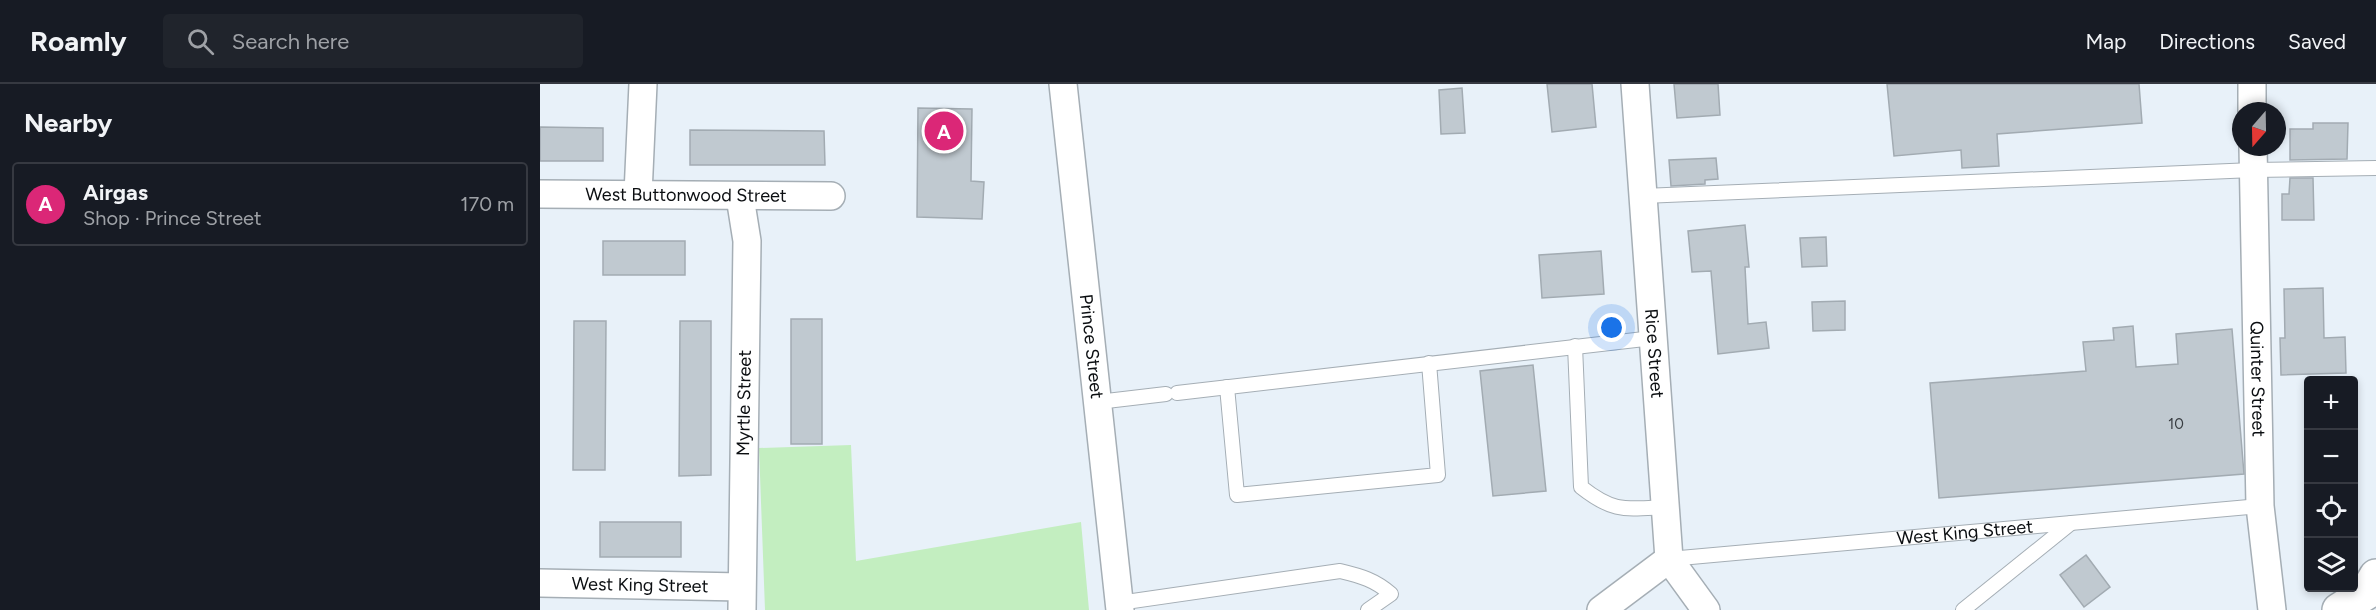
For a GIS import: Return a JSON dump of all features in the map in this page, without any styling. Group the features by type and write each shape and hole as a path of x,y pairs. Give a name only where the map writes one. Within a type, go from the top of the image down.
{"street":[{"path":"638,194 643,84"},
{"name":"Prince Street","path":"1063,84 1120,607"},
{"name":"Rice Street","path":"1635,84 1670,559"},
{"path":"2252,84 2252,102"},
{"name":"Quinter Street","path":"2253,159 2260,506 2272,610"},
{"name":"West Buttonwood Street","path":"540,194 831,196"},
{"name":"Myrtle Street","path":"740,197 747,241 742,599"},
{"path":"1601,610 1670,559 1706,610"},
{"path":"2339,610 2366,592 2376,576"},
{"name":"West King Street","path":"540,583 742,599"}],"lane":[{"path":"1643,196 2253,159 2376,168"},
{"path":"1098,402 1653,338"},
{"path":"1575,346 1581,487 1601,503 1620,509 1666,507"},
{"path":"1227,387 1238,495 1438,475 1429,363"},
{"name":"West King Street","path":"1670,559 2260,506"},
{"path":"1962,610 2071,523"},
{"path":"1120,607 1340,571 1365,576 1378,582 1391,594 1368,610"}],"green space":[{"path":"851,445 856,561 1081,522 1089,610 765,610 759,448"}],"building":[{"path":"1547,84 1592,84 1596,127 1552,132"},
{"path":"1674,84 1718,84 1720,115 1677,118"},
{"path":"1887,84 2139,84 2142,123 1997,134 1999,166 1962,168 1961,150 1894,156"},
{"path":"1462,88 1465,133 1441,134 1439,90"},
{"path":"918,108 972,109 971,181 984,182 982,219 917,217"},
{"path":"2313,123 2348,123 2347,159 2290,160 2290,129 2313,129"},
{"path":"540,127 603,128 603,161 540,161"},
{"path":"690,130 824,131 825,165 690,165"},
{"path":"1716,158 1718,179 1705,180 1705,184 1671,186 1669,160"},
{"path":"2290,178 2313,178 2314,220 2282,220 2282,194 2289,194"},
{"path":"1745,225 1749,267 1745,267 1748,324 1766,322 1769,348 1718,354 1711,271 1692,272 1688,231"},
{"path":"1826,237 1827,266 1802,267 1800,238"},
{"path":"603,241 685,241 685,275 603,275"},
{"path":"1601,251 1604,294 1542,298 1539,255"},
{"path":"2323,288 2324,338 2345,337 2346,373 2281,375 2280,338 2285,338 2284,289"},
{"path":"1845,301 1845,330 1813,331 1812,302"},
{"path":"791,319 822,319 822,444 791,444"},
{"path":"574,321 606,321 605,470 573,470"},
{"path":"680,321 711,321 711,475 679,476"},
{"path":"2133,326 2136,367 2178,364 2176,334 2232,329 2244,474 1939,498 1930,383 2086,371 2083,342 2114,340 2113,328"},
{"path":"1533,365 1546,491 1493,496 1480,371"},
{"path":"600,522 681,522 681,557 600,557"},
{"path":"2086,555 2110,587 2084,607 2060,575"}],"place":[{"name":"Airgas","path":"944,131"}]}
